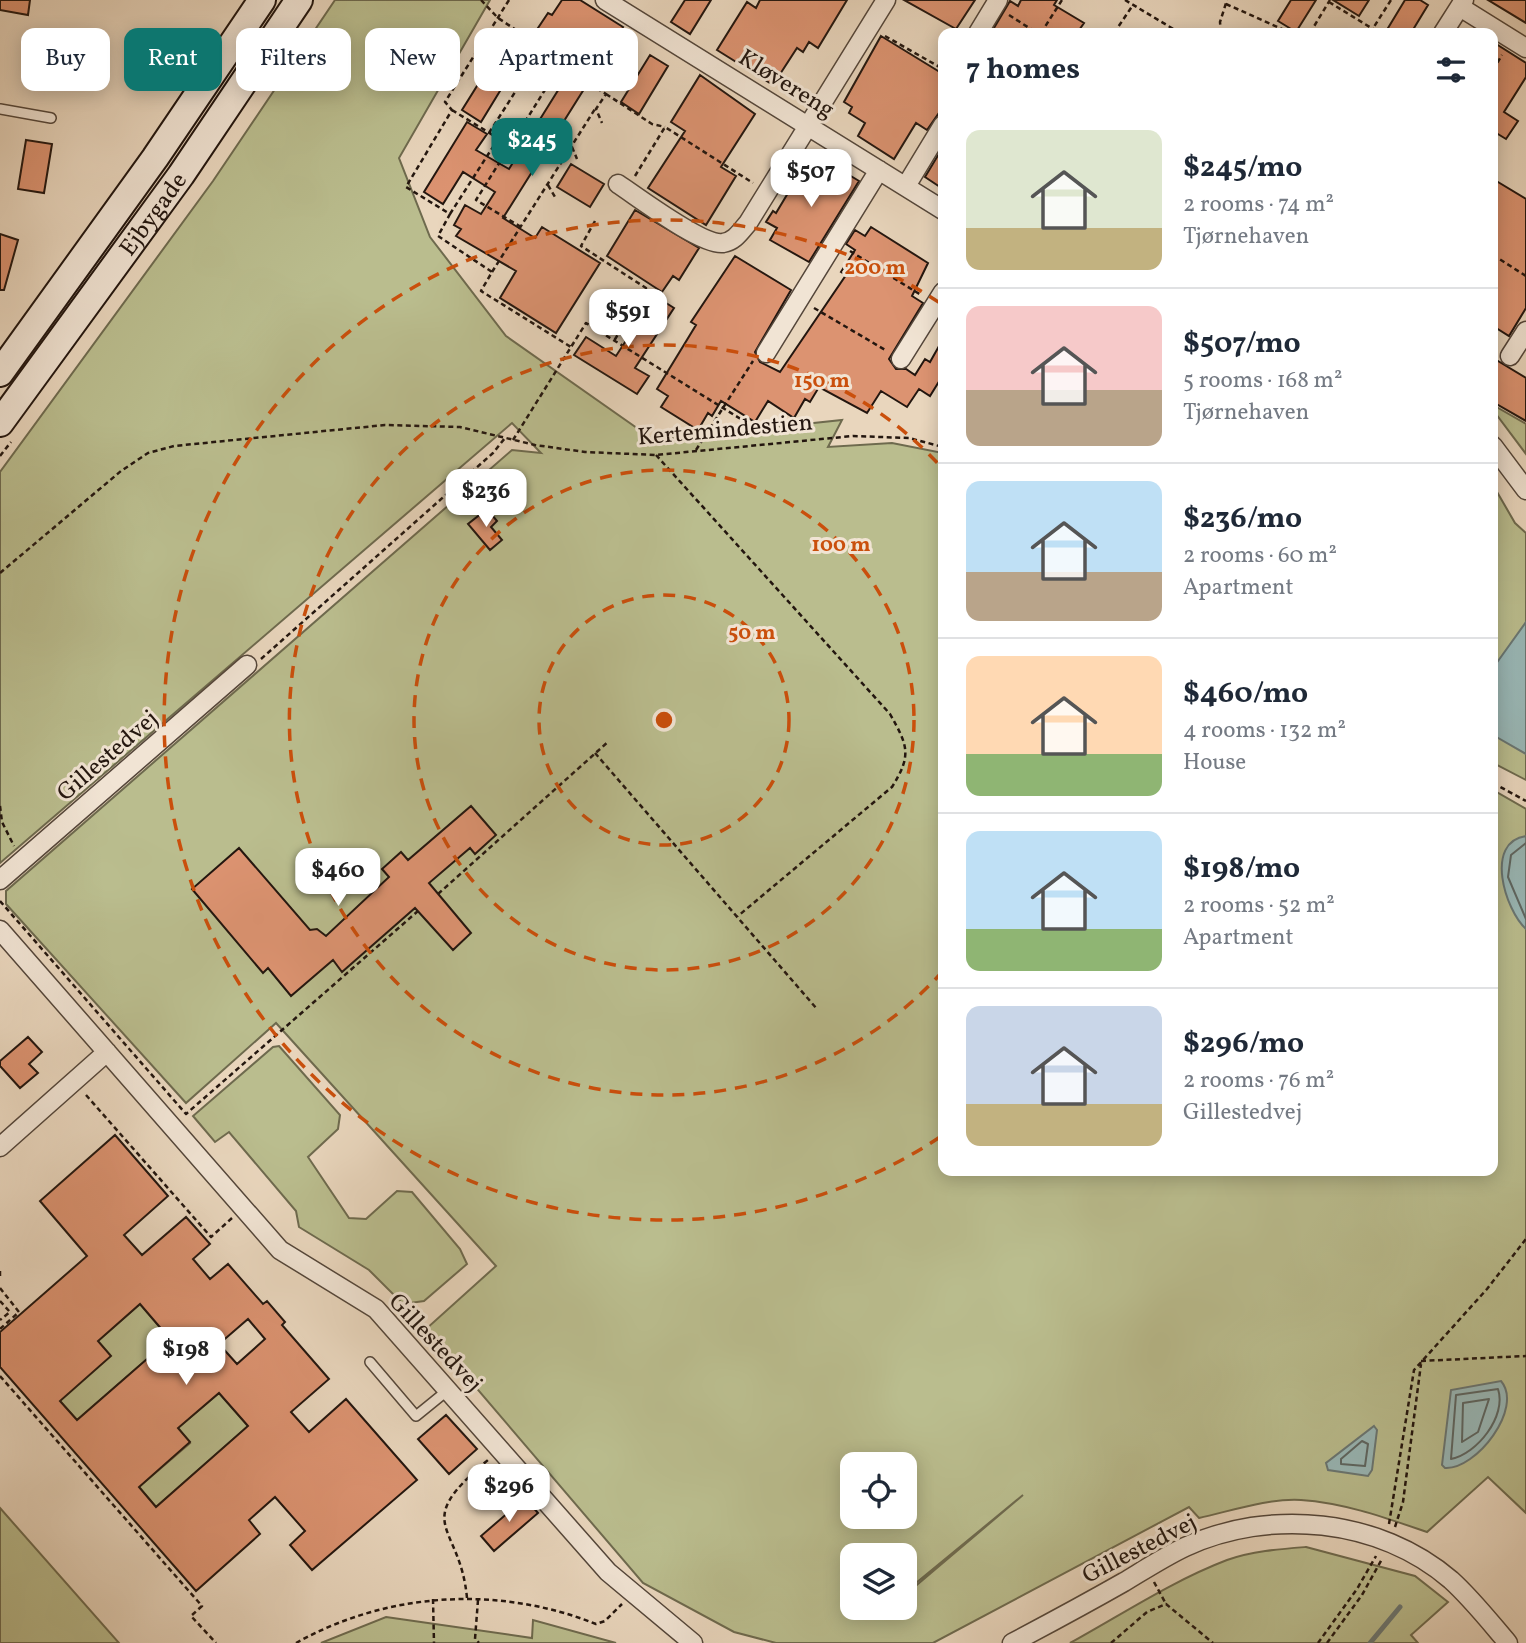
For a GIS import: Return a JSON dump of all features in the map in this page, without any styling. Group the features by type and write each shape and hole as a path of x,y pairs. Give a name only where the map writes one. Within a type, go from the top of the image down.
{"main road":[{"name":"Ejbygade","path":"0,373 155,158 262,0"},
{"name":"Ejbygade","path":"0,423 181,176 299,0"}],"street":[{"name":"Kløvereng","path":"605,0 938,207"},
{"path":"622,187 700,236 720,244 735,238 809,126 886,0"},
{"path":"981,28 997,3"},
{"path":"1446,28 1462,3 1498,28"},
{"path":"1498,28 1526,48"},
{"path":"905,186 938,133"},
{"path":"766,353 879,170"},
{"path":"901,359 938,300"},
{"path":"1510,356 1526,331"},
{"path":"1498,453 1526,490"},
{"name":"Gillestedvej","path":"0,880 253,663"},
{"name":"Gillestedvej","path":"0,930 280,1250 376,1309 608,1573 693,1643"},
{"path":"0,1147 107,1052"},
{"name":"Gillestedvej","path":"1012,1643 1185,1547 1227,1532 1272,1524 1322,1524 1386,1542 1422,1560 1449,1579 1508,1643"}],"lane":[{"path":"0,109 51,118"},
{"path":"370,1362 416,1416 448,1390"}],"path":[{"path":"481,0 498,18 513,28"},
{"path":"509,0 445,102 452,110 509,145"},
{"path":"1042,28 1062,0"},
{"path":"1125,0 1172,28"},
{"path":"1373,28 1391,0"},
{"path":"1313,28 1329,1 1367,28"},
{"path":"1221,28 1227,2 1281,28"},
{"path":"997,3 1032,28"},
{"path":"1117,28 1133,5"},
{"path":"870,27 938,66"},
{"path":"1498,62 1503,53"},
{"path":"489,133 516,91"},
{"path":"521,227 476,200 544,91"},
{"path":"601,91 652,124 665,127 767,192"},
{"path":"572,347 481,291 606,94"},
{"path":"596,108 602,123"},
{"path":"450,214 406,187 452,110"},
{"path":"622,187 665,127"},
{"path":"492,272 438,236 498,139"},
{"path":"572,147 578,159"},
{"path":"548,185 555,197"},
{"path":"595,221 581,246 646,288 614,341"},
{"path":"835,242 938,297"},
{"path":"1498,258 1526,276"},
{"path":"799,300 901,359"},
{"path":"513,440 586,323 752,426"},
{"path":"695,452 758,353 766,353"},
{"name":"Kertemindestien","path":"0,573 121,471 148,453 174,446 385,425 460,427 513,440 585,452 656,456 853,436 909,438 938,446"},
{"path":"253,663 493,453 505,438"},
{"path":"656,456 890,714 907,750 905,767 892,787 738,916"},
{"path":"438,894 609,741"},
{"path":"595,753 817,1009"},
{"path":"1498,786 1526,800"},
{"path":"0,806 2,822 22,862"},
{"path":"0,901 186,1114 418,911"},
{"path":"74,1082 211,1237 243,1209"},
{"path":"1318,1643 1357,1589 1386,1542 1414,1370 1487,1289 1526,1238"},
{"path":"0,1269 0,1276"},
{"path":"0,1288 19,1312 0,1329"},
{"path":"0,1301 10,1312 0,1320"},
{"path":"1421,1361 1526,1356"},
{"path":"1327,1643 1362,1595 1403,1502 1421,1361"},
{"path":"0,1376 202,1606 191,1616 216,1643"},
{"path":"467,1598 465,1573 443,1528 445,1506 458,1485 500,1451"},
{"path":"1146,1569 1166,1604 1213,1643"},
{"path":"296,1643 355,1615 433,1599 467,1598 533,1607 596,1625 605,1621 634,1592"},
{"path":"433,1599 434,1643"},
{"path":"478,1600 475,1639 479,1643"},
{"path":"1111,1643 1147,1612 1166,1604"}],"green space":[{"path":"335,0 490,0 460,52 460,28 365,28 365,91 438,91 399,158 430,237 506,336 654,440 842,420 828,447 892,443 938,452 938,1176 1498,1176 1498,793 1526,809 1526,1513 1488,1477 1427,1532 1365,1512 1301,1500 1276,1501 1199,1518 1189,1507 933,1643 776,1643 734,1632 643,1583 426,1329 496,1266 276,1023 186,1103 6,904 6,891 512,450 541,453 512,423 0,863 0,472 213,181 274,91 351,91 351,28 316,28"},
{"path":"1498,408 1526,424 1526,454 1498,417"},
{"path":"1498,494 1515,523 1526,533 1526,780 1498,766"},
{"path":"279,1046 340,1115 338,1129 308,1157 349,1218 366,1219 397,1191 412,1192 460,1249 467,1264 424,1301 403,1304 369,1270 299,1227 296,1211 229,1132 215,1142 193,1116 273,1047"},
{"path":"140,1304 170,1339 77,1420 60,1401 98,1341"},
{"path":"219,1393 248,1426 156,1507 139,1487 190,1443 178,1428"},
{"path":"0,1508 119,1643 0,1643"},
{"path":"1306,1547 1415,1576 1448,1602 1411,1635 1418,1643 1070,1643 1207,1568 1256,1552"},
{"path":"386,1617 532,1638 533,1620 616,1643 321,1643"}],"water":[{"path":"1526,622 1526,754 1498,738 1498,661"},
{"path":"1526,836 1526,929 1511,907 1502,878 1502,863 1505,850 1513,841"},
{"path":"1501,1381 1506,1393 1506,1406 1502,1421 1493,1435 1470,1459 1457,1466 1445,1468 1442,1465 1451,1390"},
{"path":"1374,1426 1377,1430 1372,1470 1368,1476 1328,1470 1326,1463"}],"building":[{"path":"0,0 30,0 28,15 0,10"},
{"path":"562,0 580,0 623,27 538,28 548,13 552,15"},
{"path":"685,0 711,0 690,34 671,22"},
{"path":"760,0 847,0 818,48 809,42 803,52 797,48 773,85 717,50 747,2 756,8"},
{"path":"904,0 975,0 954,28"},
{"path":"1021,0 1057,0 1054,5 1084,23 1080,28 994,28 1010,1 1018,6"},
{"path":"1291,0 1316,0 1298,28 1289,28 1278,21"},
{"path":"1333,0 1369,0 1359,16"},
{"path":"1405,0 1420,0 1428,5 1414,28 1388,28"},
{"path":"1488,0 1526,0 1526,23"},
{"path":"881,36 938,71 938,114 927,130 916,123 894,159 858,136 865,123 849,113 852,107 844,102"},
{"path":"1498,45 1526,63 1526,77 1504,112 1518,121 1506,139 1498,134"},
{"path":"650,55 668,66 639,114 621,102 628,91 638,91 638,74"},
{"path":"700,75 755,114 721,167 736,176 706,225 648,188 685,131 671,122"},
{"path":"474,91 500,91 481,122 462,110"},
{"path":"558,91 583,91 503,218 535,238 542,227 600,263 556,333 500,298 516,271 456,236 461,229 454,225 465,205 481,214 495,192 463,172 443,204 424,192 467,122 487,134 476,150 509,169"},
{"path":"26,140 52,144 44,193 18,189"},
{"path":"938,155 938,186 925,177"},
{"path":"823,159 859,181 809,262 770,240 777,228 766,222 773,211 776,213 803,168 807,170 810,164 817,168"},
{"path":"571,164 604,184 590,207 557,187"},
{"path":"1498,182 1526,199 1526,308 1509,336 1498,329"},
{"path":"635,210 699,248 679,280 673,276 662,292 607,256"},
{"path":"871,227 928,263 912,296 923,303 889,359 896,369 906,369 915,375 925,359 930,362 938,348 938,383 930,396 919,389 907,407 881,391 867,413 819,387 810,402 805,399 794,418 768,401 755,422 721,401 712,416 708,413 698,430 661,407 668,396 657,389 696,325 691,322 735,256 791,290 755,352 760,362 780,372 846,275 841,272 855,250 846,244 855,230 865,236"},
{"path":"0,234 18,240 4,290 0,290"},
{"path":"655,296 674,308 635,368 649,376 637,394 574,355 586,337 616,356"},
{"path":"1498,361 1526,378 1526,421 1498,405"},
{"path":"487,509 497,521 491,527 502,540 490,550 468,524"},
{"path":"471,806 496,835 475,854 470,848 429,883 471,933 453,950 415,908 342,972 333,960 291,996 268,968 263,973 192,889 239,848 310,930 317,929 326,936 389,877 382,869 401,852 408,860"},
{"path":"28,1037 42,1052 29,1064 38,1073 20,1088 0,1066 0,1061"},
{"path":"115,1135 168,1196 124,1235 142,1255 186,1217 210,1244 193,1259 210,1279 228,1264 263,1304 267,1301 285,1322 282,1325 329,1379 291,1412 309,1432 346,1399 417,1480 312,1570 290,1545 305,1531 275,1497 249,1520 260,1534 196,1591 0,1367 0,1332 87,1256 40,1201","holes":["140,1304 170,1339 77,1420 60,1401 111,1356 98,1341","248,1319 265,1339 237,1364 219,1344","219,1393 248,1426 156,1507 139,1487 190,1442 178,1428"]},
{"path":"446,1415 477,1449 449,1474 418,1439"},
{"path":"525,1498 538,1513 494,1551 481,1536"}],"waterway":[{"path":"1370,1643 1400,1607"}]}
